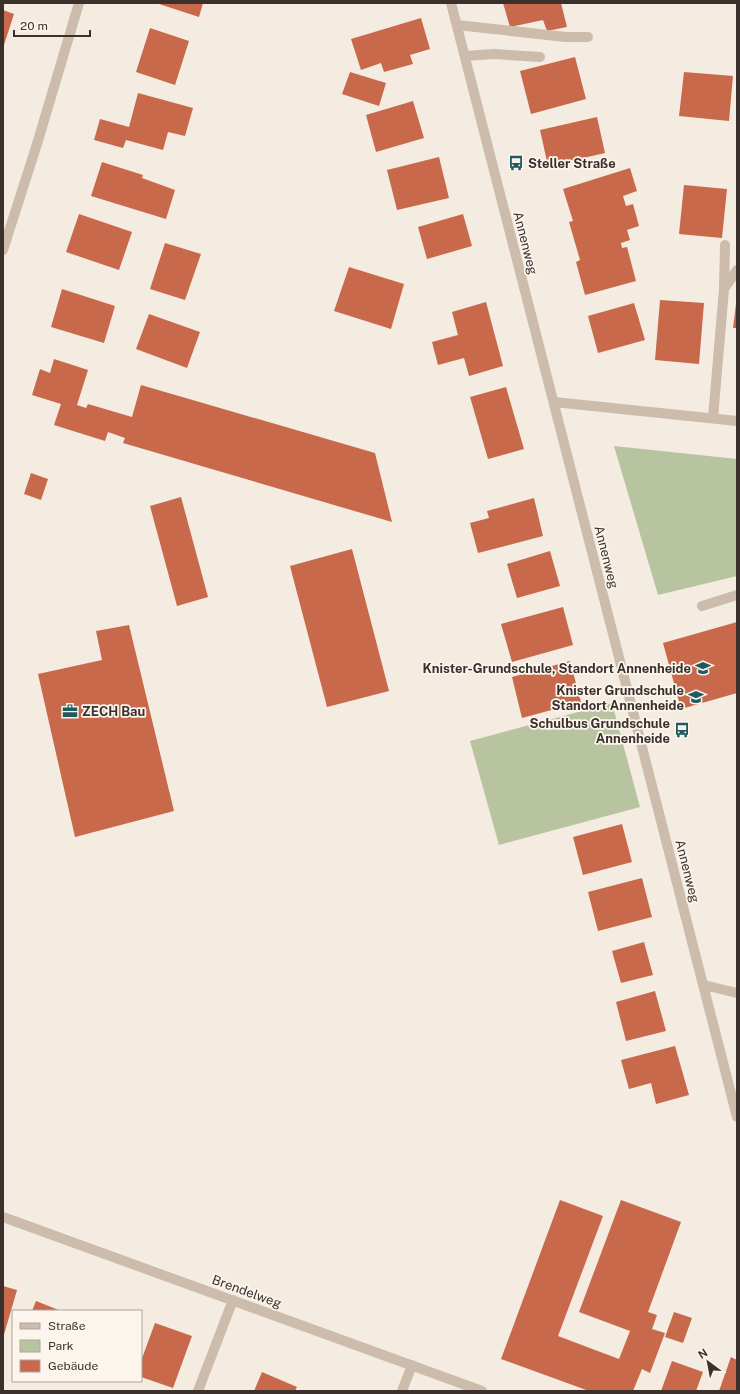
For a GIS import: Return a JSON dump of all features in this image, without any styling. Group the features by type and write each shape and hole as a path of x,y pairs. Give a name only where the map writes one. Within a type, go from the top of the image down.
{"street":[{"path":"3,250 37,144 79,3"},
{"name":"Annenweg","path":"451,3 737,1117"},
{"path":"457,25 566,37 588,37"},
{"path":"465,56 494,54 540,57"},
{"path":"713,418 724,289 725,245"},
{"path":"724,289 736,273"},
{"path":"554,402 737,421"},
{"path":"702,606 737,595"},
{"path":"704,985 737,993"},
{"name":"Brendelweg","path":"3,1216 482,1391"},
{"path":"198,1391 233,1300"},
{"path":"402,1391 412,1365"}],"green space":[{"path":"614,446 737,459 737,576 658,595"},
{"path":"612,703 640,807 499,845 470,741"}],"building":[{"path":"156,3 203,3 199,17"},
{"path":"503,3 561,3 567,27 547,31 543,20 510,27"},
{"path":"3,10 14,14 3,48"},
{"path":"421,18 430,49 410,55 413,64 384,72 381,63 361,70 351,39"},
{"path":"150,28 189,41 175,85 136,72"},
{"path":"575,57 586,99 531,114 520,71"},
{"path":"350,72 386,83 379,106 342,94"},
{"path":"684,72 733,76 729,121 679,116"},
{"path":"138,93 193,108 185,136 168,132 163,150 126,140 123,148 94,140 100,119 129,127"},
{"path":"413,101 424,138 376,152 366,115"},
{"path":"597,117 605,153 548,166 540,130"},
{"path":"439,157 449,198 397,210 387,170"},
{"path":"102,162 143,175 142,178 175,190 166,219 91,196"},
{"path":"630,168 637,191 623,196 626,206 633,204 639,226 627,230 630,240 621,243 622,248 627,247 636,281 585,295 576,262 580,260 569,222 573,221 563,189"},
{"path":"684,185 727,189 722,238 679,234"},
{"path":"79,214 132,232 119,270 66,252"},
{"path":"463,214 472,246 427,259 418,227"},
{"path":"165,243 201,254 185,300 150,289"},
{"path":"349,267 404,284 391,329 334,311"},
{"path":"62,289 115,306 104,343 51,327"},
{"path":"660,300 704,303 699,364 655,360"},
{"path":"486,302 503,366 469,376 464,358 438,365 432,342 458,335 452,312"},
{"path":"634,303 645,340 598,353 588,316"},
{"path":"736,304 737,328 733,328"},
{"path":"149,314 200,332 187,368 136,349"},
{"path":"54,359 88,370 77,405 86,408 88,404 132,417 141,385 375,453 392,522 123,443 125,438 108,432 105,441 54,425 61,404 32,395 40,369 50,373"},
{"path":"506,387 524,449 488,459 470,397"},
{"path":"31,473 48,479 41,500 24,494"},
{"path":"181,497 208,597 177,606 150,506"},
{"path":"534,498 543,536 478,553 470,523 489,518 487,511"},
{"path":"352,549 389,691 327,707 290,566"},
{"path":"550,551 560,586 517,598 507,564"},
{"path":"563,607 573,645 512,662 501,624"},
{"name":"Knister-Grundschule, Standort Annenheide","path":"737,622 737,693 681,709 663,643"},
{"path":"129,625 174,811 75,837 38,674 102,660 96,631"},
{"path":"570,661 581,702 522,718 512,677"},
{"path":"622,824 632,862 583,875 573,837"},
{"path":"642,878 652,917 598,931 588,892"},
{"path":"644,942 653,975 621,983 612,951"},
{"path":"655,991 666,1031 626,1041 616,1002"},
{"path":"675,1046 689,1095 656,1104 651,1083 629,1089 621,1060"},
{"path":"560,1200 603,1216 558,1336 619,1359 630,1331 579,1312 621,1200 681,1222 648,1312 657,1315 652,1329 665,1333 650,1373 642,1369 633,1391 589,1391 501,1359"},
{"path":"3,1286 17,1290 3,1338"},
{"path":"36,1301 58,1310 32,1310"},
{"path":"674,1312 692,1318 683,1343 665,1337"},
{"path":"155,1323 192,1336 173,1388 142,1377 142,1358"},
{"path":"731,1357 737,1360 737,1391 719,1391"},
{"path":"672,1361 703,1372 696,1391 661,1391"},
{"path":"262,1372 297,1387 295,1391 254,1391"}],"place":[{"name":"Steller Straße","path":"516,163"},
{"name":"Knister-Grundschule, Standort Annenheide","path":"703,668"},
{"name":"Knister Grundschule Standort Annenheide","path":"696,697"},
{"name":"ZECH Bau","path":"70,711"},
{"name":"Schulbus Grundschule Annenheide","path":"682,730"}]}
